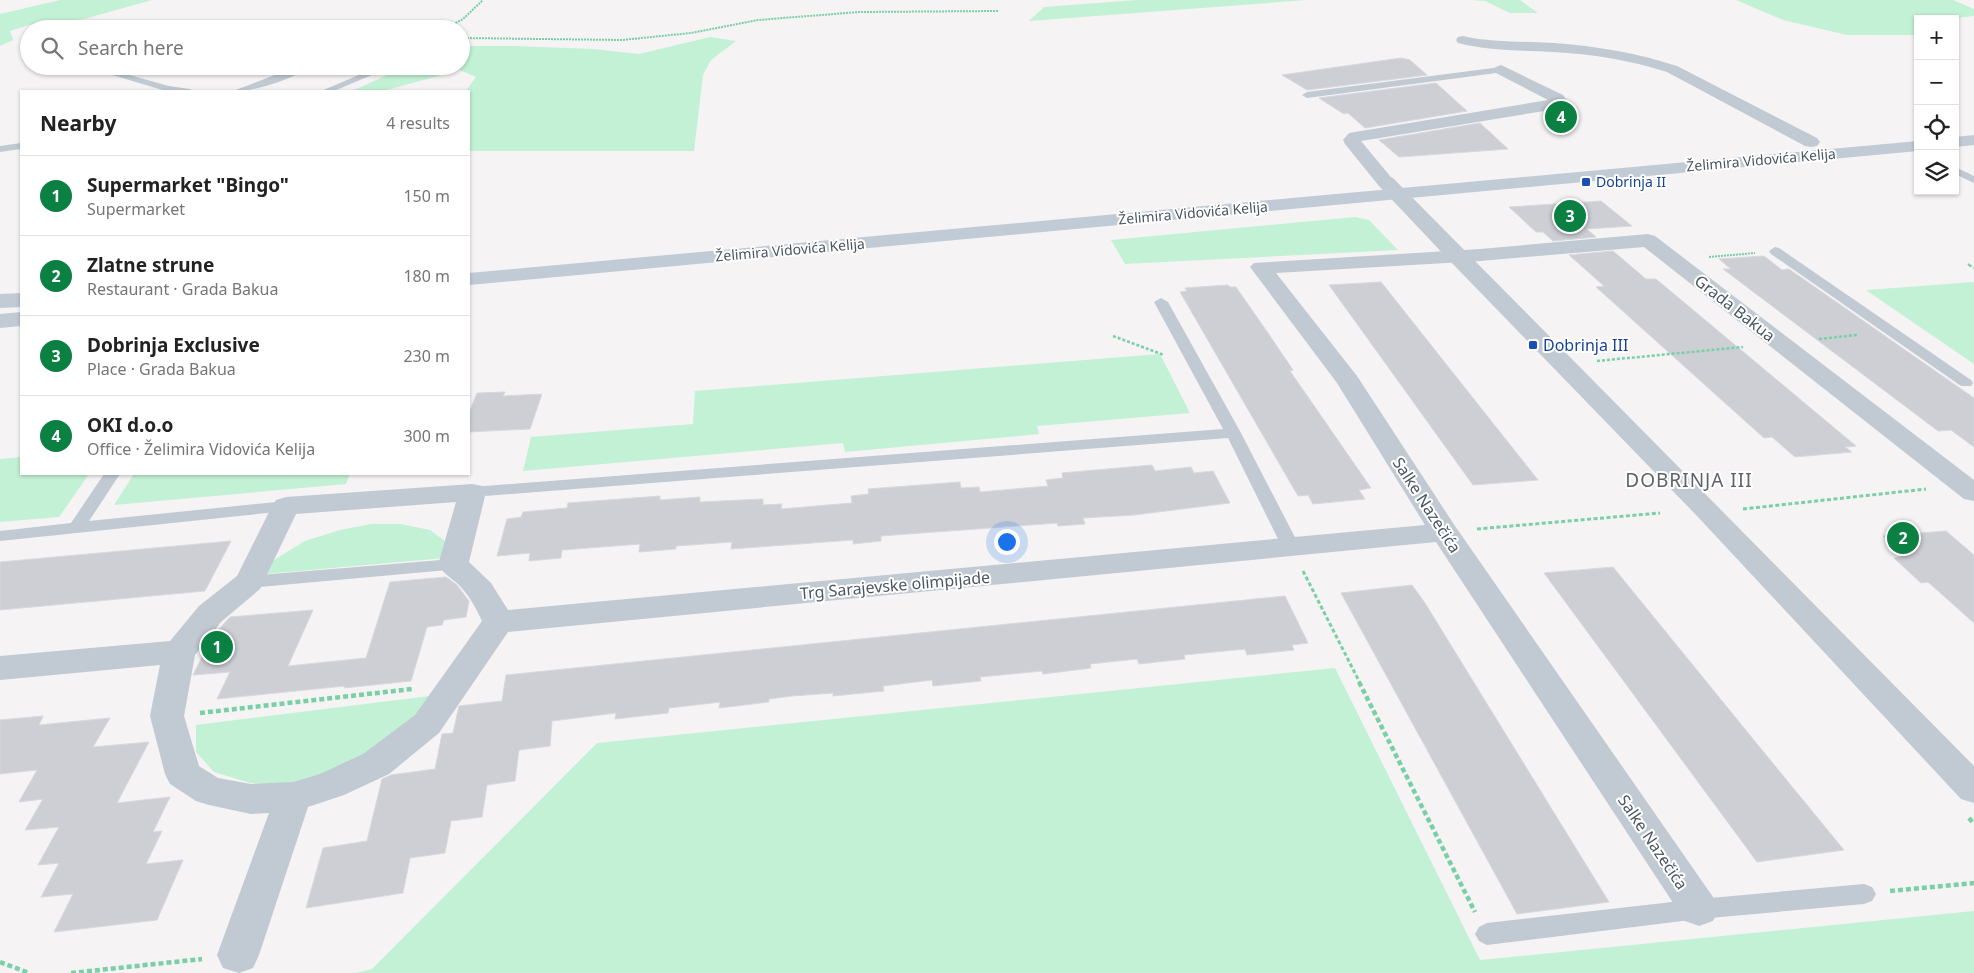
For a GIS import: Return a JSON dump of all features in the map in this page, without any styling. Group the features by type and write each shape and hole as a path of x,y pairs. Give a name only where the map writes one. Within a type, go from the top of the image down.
{"main road":[{"path":"1959,130 1974,128"},
{"name":"Želimira Vidovića Kelija","path":"470,279 1392,188 1811,142 1914,133"},
{"path":"1959,142 1974,140"},
{"name":"Želimira Vidovića Kelija","path":"470,262 1914,146"},
{"path":"0,301 20,300"},
{"path":"0,321 20,319"}],"street":[{"path":"1463,40 1482,45 1608,52 1656,63 1672,69 1811,142"},
{"path":"1500,70 1557,98 1558,101 1550,105 1355,137 1352,140 1392,188 1456,256 1708,511 1974,788"},
{"name":"Grada Bakua","path":"1456,256 1648,240 1971,487"},
{"name":"Salke Nazečića","path":"1456,256 1261,267 1348,381 1444,532 1699,909"},
{"path":"472,492 453,565 464,573 486,596 498,622 426,724 376,764 331,785 293,797 251,799 209,791 183,774 167,716 179,652 210,614 249,582 286,506 472,492"},
{"name":"Trg Sarajevske olimpijade","path":"498,622 1444,532"},
{"path":"0,668 179,652"},
{"path":"238,955 293,797"}],"lane":[{"path":"1307,95 1500,70"},
{"path":"118,75 178,90"},
{"path":"242,90 264,84 285,75"},
{"path":"328,90 366,75"},
{"path":"0,150 20,146"},
{"path":"1959,169 1974,167"},
{"path":"1959,171 1974,180"},
{"path":"1775,251 1972,384"},
{"path":"1162,302 1233,433 1291,547"},
{"path":"472,492 1233,433"},
{"path":"76,528 111,475"},
{"path":"0,536 286,506"},
{"path":"249,582 453,565"},
{"path":"1487,934 1699,909 1864,894"}],"path":[{"path":"461,20 483,0"},
{"path":"470,38 622,40 691,33 758,20 859,12 998,11"},
{"path":"1673,260 1775,251"},
{"path":"1968,264 1974,268"},
{"path":"1589,362 1891,331"},
{"path":"1113,336 1140,347"},
{"path":"1742,509 1971,487"},
{"path":"1444,532 1660,513"},
{"path":"1291,547 1487,934"},
{"path":"167,716 455,684"},
{"path":"1864,894 1974,883"},
{"path":"71,973 238,955"},
{"path":"0,962 29,973"}],"green space":[{"path":"60,0 152,0 84,19 20,20 20,28 10,31 13,40 0,46 0,14"},
{"path":"1137,0 1307,0 1029,21 1044,7"},
{"path":"1471,0 1520,0 1538,13 1510,13 1485,1"},
{"path":"1736,0 1953,0 1974,9 1974,16 1959,18 1959,15 1914,15 1914,35 1847,35 1783,20"},
{"path":"710,37 736,41 711,60 703,75 694,151 470,151 470,90 467,90 476,77 470,74 470,46 593,49 639,54"},
{"path":"387,75 442,75 387,90 354,90"},
{"path":"1355,217 1369,220 1398,250 1125,264 1111,240"},
{"path":"1974,282 1974,364 1866,290"},
{"path":"1160,354 1190,413 1037,426 1039,434 845,452 843,443 523,471 531,437 693,424 695,391"},
{"path":"20,457 20,475 88,475 59,517 0,522 0,459"},
{"path":"133,475 350,475 346,484 114,505"},
{"path":"371,524 401,524 430,530 449,544 445,558 265,574 271,562 305,541 340,530"},
{"path":"1335,668 1480,960 1974,911 1974,973 355,973 372,969 597,743"},
{"path":"430,696 412,722 366,757 321,776 285,786 250,783 214,772 196,752 196,725"}],"building":[{"path":"1401,58 1410,60 1427,75 1307,90 1282,75"},
{"path":"1436,83 1467,111 1365,128 1348,113 1344,114 1319,98"},
{"path":"1480,123 1508,149 1399,157 1379,140"},
{"path":"1601,201 1632,226 1587,229 1596,237 1553,241 1543,232 1536,232 1509,207"},
{"path":"1613,251 1646,279 1656,279 1856,446 1845,447 1852,452 1795,457 1772,437 1764,438 1596,287 1604,286 1569,255"},
{"path":"1764,256 1782,270 1789,269 1974,398 1974,447 1951,430 1938,431 1723,269 1731,269 1719,259"},
{"path":"1381,282 1538,480 1473,485 1329,285"},
{"path":"1228,285 1236,287 1293,370 1290,371 1371,488 1359,490 1365,499 1313,504 1308,495 1298,496 1180,292 1187,291 1185,288"},
{"path":"505,392 503,396 542,394 530,429 470,432 470,410 477,393"},
{"path":"1152,465 1155,471 1191,467 1194,473 1213,471 1230,503 1134,515 1083,518 1085,524 1058,526 1057,523 881,536 881,541 853,544 853,540 731,549 732,542 676,546 676,549 639,552 640,544 562,550 561,558 529,561 530,553 497,556 507,519 521,517 523,512 567,508 568,503 660,496 660,500 700,497 700,502 763,499 763,505 782,504 781,509 852,503 851,496 869,494 868,489 960,482 961,488 979,487 980,492 1048,486 1046,480 1063,478 1062,473"},
{"path":"1946,531 1974,555 1974,623 1928,582 1921,583 1894,558 1905,556 1883,536"},
{"path":"231,541 205,591 0,610 0,562"},
{"path":"1613,567 1844,850 1757,862 1544,573"},
{"path":"446,577 457,585 469,601 466,617 444,620 442,625 427,627 411,681 217,699 230,672 193,675 212,637 230,617 313,610 288,666 366,658 390,582"},
{"path":"1412,585 1425,603 1609,902 1517,914 1341,593"},
{"path":"1285,596 1308,643 1292,645 1294,650 1247,655 1245,649 1184,655 1185,659 1139,664 1137,659 1090,664 1091,668 1043,674 1042,671 980,677 981,681 933,686 932,680 883,686 884,691 833,696 833,693 792,696 769,699 769,702 719,708 720,702 669,708 668,713 615,719 616,713 552,721 550,746 519,750 515,781 487,785 482,817 451,821 445,853 410,858 403,893 306,908 323,848 367,841 382,779 391,775 435,769 442,734 453,733 459,706 502,701 506,675"},
{"path":"43,716 39,725 110,718 93,747 149,742 117,803 170,797 153,832 162,831 146,864 183,860 157,920 54,932 73,894 41,897 59,863 38,865 59,827 25,830 43,799 19,802 37,770 0,774 0,720"}],"place":[{"name":"OKI d.o.o","path":"1561,117"},
{"name":"Dobrinja II","path":"1586,182"},
{"name":"Dobrinja Exclusive","path":"1570,216"},
{"name":"Dobrinja III","path":"1533,345"},
{"name":"Zlatne strune","path":"1903,538"},
{"name":"Supermarket \"Bingo\"","path":"217,647"}],"district":[{"name":"DOBRINJA III","path":"1689,480"}]}
